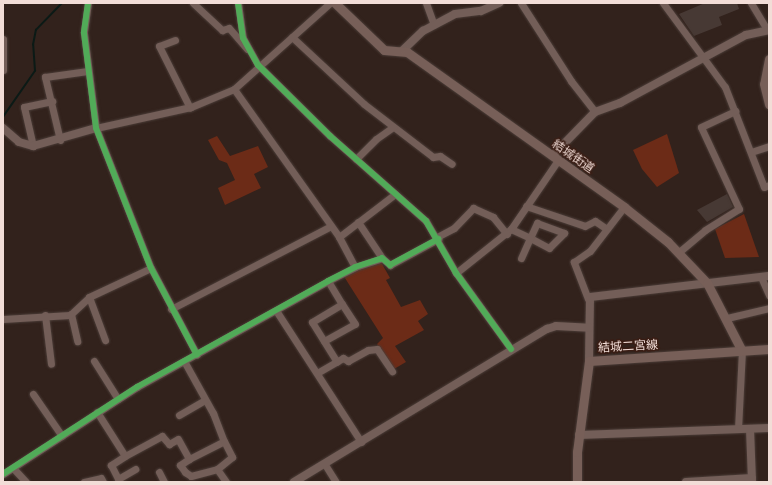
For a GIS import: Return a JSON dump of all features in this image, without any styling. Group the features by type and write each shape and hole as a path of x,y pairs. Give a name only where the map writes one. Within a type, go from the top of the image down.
{"main road":[{"name":"結城街道","path":"335,3 384,50 402,51 624,207 679,252 708,284 727,318 742,351"},
{"path":"769,59 764,84 769,104"},
{"path":"742,351 769,349"},
{"name":"結城二宮線","path":"577,482 579,435 589,361 742,351"}],"street":[{"path":"88,3 84,33 96,128 151,268 171,309 197,355"},
{"path":"193,3 222,30 229,28 258,65 356,159 426,221 456,274 511,349"},
{"path":"238,3 247,50"},
{"path":"3,128 19,142 33,146 60,140 96,128 190,108 234,89 258,65 330,3"},
{"path":"426,3 434,25"},
{"path":"402,51 434,25 455,14 481,11 499,3"},
{"path":"521,3 571,81 595,112"},
{"path":"663,3 701,58 725,87 736,111 764,186 769,185"},
{"path":"456,274 509,232 555,158 595,112 620,103 701,58 746,36 768,30 751,3"},
{"path":"292,37 393,127 433,157 440,156 452,164"},
{"path":"175,40 159,46 190,108"},
{"path":"3,42 3,70"},
{"path":"60,140 52,101 45,77 88,71"},
{"path":"234,89 339,237 355,267"},
{"path":"33,146 24,107 52,101"},
{"path":"679,252 705,230 739,209 701,126 736,111"},
{"path":"356,159 376,139 393,127"},
{"path":"751,152 769,146"},
{"path":"339,237 395,194"},
{"path":"526,206 585,226 595,221 607,229"},
{"path":"589,361 588,299 574,262 590,251 624,207"},
{"path":"358,222 382,258 390,265 454,228 473,208 493,217 509,232 530,238 549,248 564,233 537,223 530,238 520,258"},
{"path":"171,309 331,226"},
{"path":"3,472 13,468 118,399 184,361 277,312 328,281 355,267 382,258"},
{"path":"3,319 71,314 89,297 151,268"},
{"path":"588,299 765,277 769,295"},
{"path":"324,341 354,324 328,281"},
{"path":"89,297 105,340"},
{"path":"337,362 312,322 342,304"},
{"path":"727,318 769,308"},
{"path":"277,312 361,442"},
{"path":"71,314 77,341"},
{"path":"45,315 51,364"},
{"path":"294,482 511,349 551,327 588,328"},
{"path":"317,373 343,358 348,361 368,350 377,349 392,371"},
{"path":"738,429 742,351"},
{"path":"94,361 118,399"},
{"path":"184,361 205,400 232,457 217,468 191,476 180,465 224,441"},
{"path":"33,394 62,436"},
{"path":"179,415 205,400"},
{"path":"97,412 125,456"},
{"path":"579,435 769,428"},
{"path":"686,482 752,480 750,429"},
{"path":"135,470 118,479 111,465 162,436 168,444 178,439 189,459"},
{"path":"324,464 336,482"},
{"path":"13,468 26,482"},
{"path":"217,468 226,482"},
{"path":"158,472 164,482"},
{"path":"84,482 101,478 102,482"}],"shaded area":[{"path":"667,134 679,173 657,187 642,169 633,150"},
{"path":"217,136 230,156 258,146 268,167 254,174 261,188 225,205 218,188 235,180 227,163 219,160 208,140"},
{"path":"744,214 759,257 725,258 715,229"},
{"path":"381,262 390,278 386,280 401,307 420,300 428,314 418,321 424,330 395,346 406,362 394,369 377,344 383,338 343,275"}],"building":[{"path":"705,3 737,3 739,9 719,17 722,25 694,36 679,14"},
{"path":"727,194 733,207 707,222 697,210"}],"waterway":[{"path":"3,117 35,71 33,45 36,30 62,3"}],"cycle path":[{"path":"88,3 84,33 96,128 151,268 197,355"},
{"path":"238,3 243,38 258,65 330,136 426,221 456,273 511,349"},
{"path":"3,474 137,387 328,281 355,267 382,258 390,265 438,239"}]}
